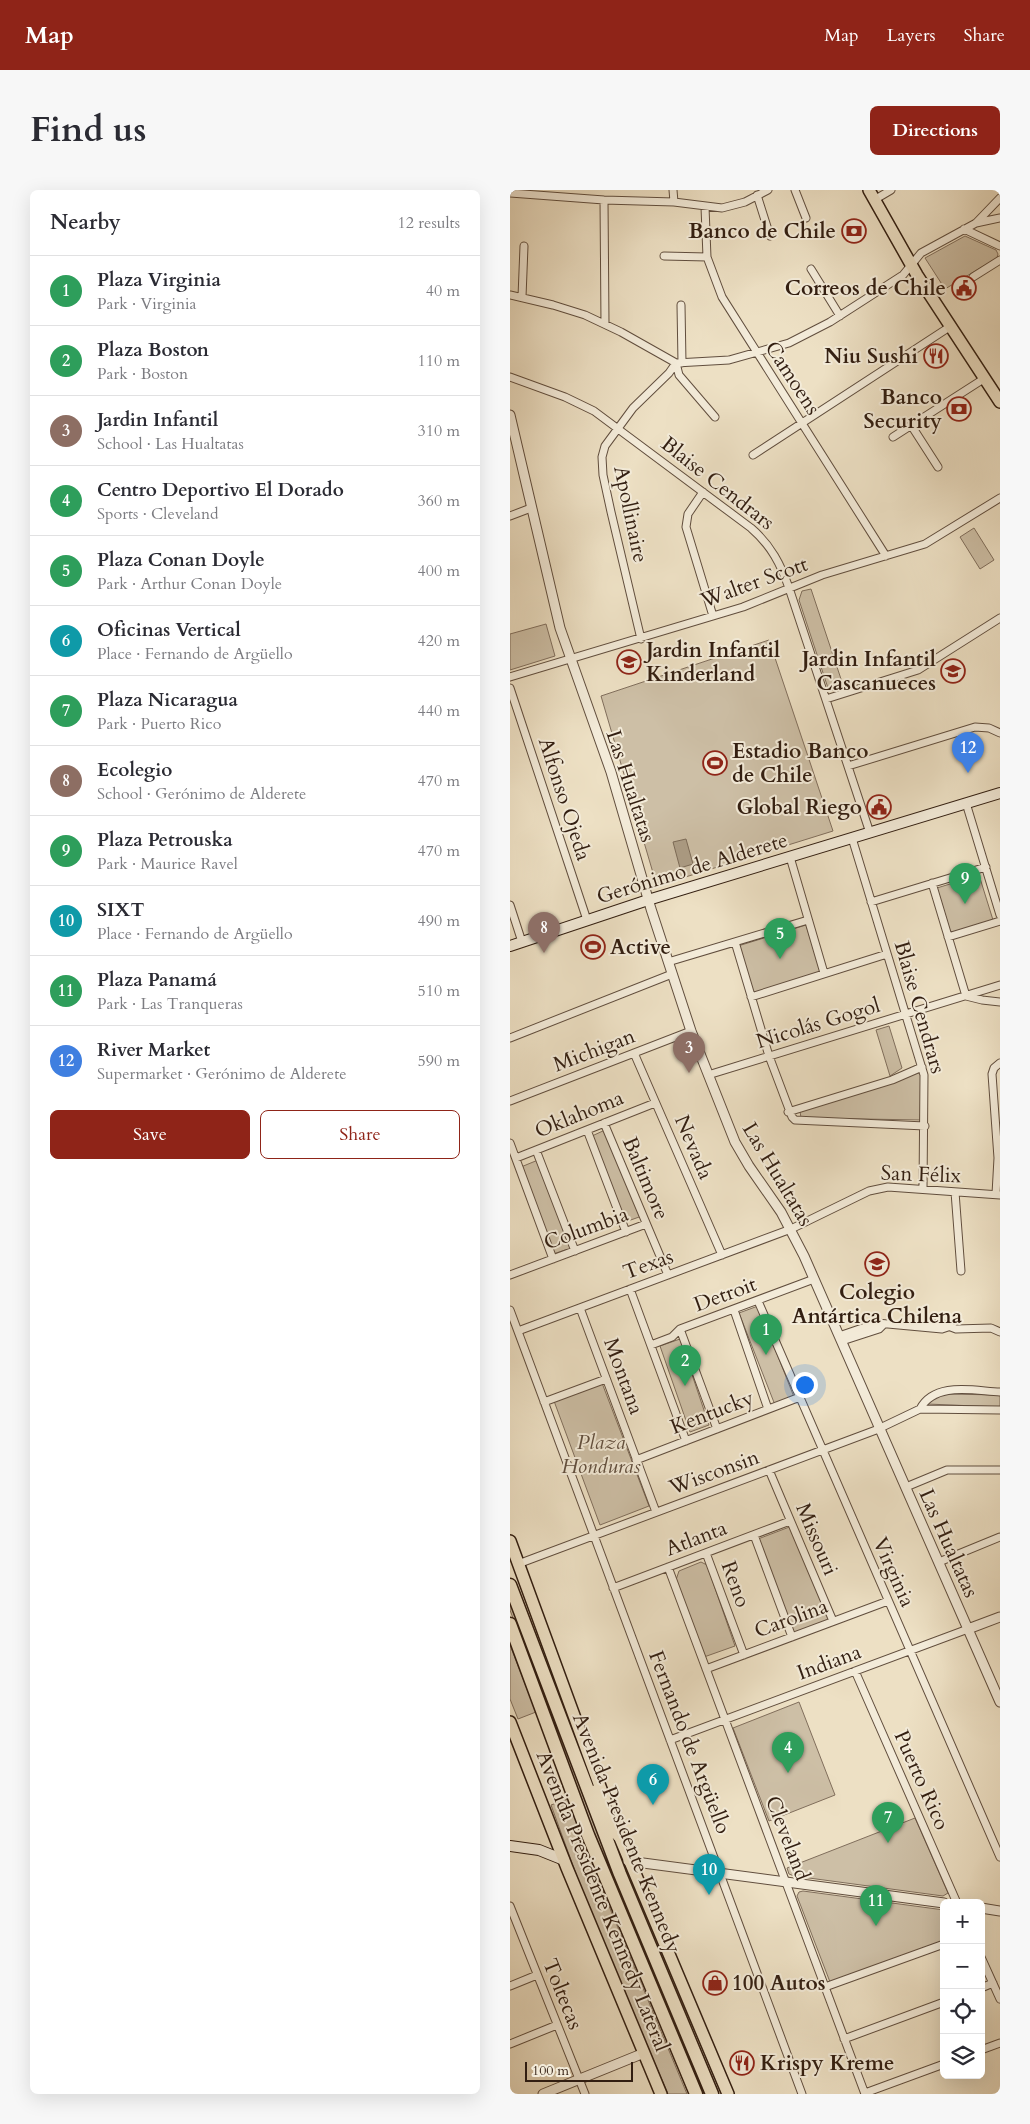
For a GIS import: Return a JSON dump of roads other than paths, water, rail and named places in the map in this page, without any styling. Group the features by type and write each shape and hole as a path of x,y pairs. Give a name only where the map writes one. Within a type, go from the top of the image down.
{"highway":[{"name":"Avenida Presidente Kennedy","path":"510,1585 620,1874 712,2094"},
{"name":"Avenida Presidente Kennedy","path":"510,1624 588,1835 696,2094"},
{"path":"565,1731 618,1836"}],"main road":[{"path":"872,195 911,265 1000,402"},
{"name":"Gerónimo de Alderete","path":"510,946 648,900 1000,793"},
{"name":"Avenida Presidente Kennedy Lateral","path":"510,1541 618,1836 728,2094"},
{"name":"Avenida Presidente Kennedy Lateral","path":"510,1722 513,1740 554,1834 661,2094"},
{"path":"539,1850 551,1844 554,1834"},
{"path":"510,1846 539,1850 564,1860"}],"street":[{"path":"673,190 674,202"},
{"path":"510,193 604,200 674,202 705,207 730,207 768,190"},
{"path":"795,190 806,218"},
{"path":"872,195 891,190"},
{"path":"757,195 770,236"},
{"path":"976,223 1000,198"},
{"path":"604,200 605,324"},
{"name":"Camoens","path":"705,207 707,256 722,297 886,556"},
{"path":"510,295 569,310 605,324 679,363 716,362 756,353 805,336 840,316 903,275 921,253 976,223 1000,218"},
{"path":"976,223 980,236"},
{"path":"964,229 1000,246"},
{"path":"522,297 524,246"},
{"path":"664,256 707,256"},
{"path":"973,277 1000,260"},
{"path":"811,269 840,316"},
{"path":"681,305 679,375 716,417"},
{"path":"752,455 951,326"},
{"name":"Apollinaire","path":"641,639 602,465 603,451 633,408 679,363"},
{"name":"Blaise Cendrars","path":"510,377 582,404 619,428 764,540 780,564 789,588 870,833"},
{"path":"893,437 985,378"},
{"name":"Las Hualtatas","path":"510,415 514,448 531,508 555,610 570,660 611,772 648,900 691,1031 742,1155 791,1229 1000,1702"},
{"path":"910,425 938,466"},
{"path":"703,492 688,514 686,527 713,616"},
{"name":"Walter Scott","path":"510,677 641,639 755,603 822,575 930,542 1000,498"},
{"path":"510,516 531,508"},
{"path":"826,699 925,667 1000,618"},
{"name":"Alfonso Ojeda","path":"510,688 586,920"},
{"path":"848,766 975,727 989,728 1000,733"},
{"path":"966,803 1000,915"},
{"name":"Blaise Cendrars","path":"852,838 924,1075 923,1189"},
{"path":"790,857 824,973"},
{"path":"871,902 986,867"},
{"path":"932,883 966,996"},
{"path":"510,904 522,942"},
{"path":"668,962 808,920"},
{"path":"948,937 1000,921"},
{"path":"735,942 788,1112 796,1120 925,1126"},
{"path":"751,997 887,954"},
{"path":"510,1038 672,974"},
{"name":"Nicolás Gogol","path":"708,1075 1000,985"},
{"name":"Nicolás Gogol","path":"966,996 1000,1002"},
{"name":"Michigan","path":"510,1101 691,1031"},
{"name":"Nevada","path":"634,1053 722,1255"},
{"path":"998,1195 998,1158 992,1074 994,1068 1000,1063"},
{"path":"788,1112 892,1080 922,1067"},
{"name":"Oklahoma","path":"516,1158 655,1102"},
{"name":"Baltimore","path":"604,1123 668,1275"},
{"path":"587,1130 626,1232"},
{"path":"510,1143 553,1259"},
{"path":"536,1150 574,1251"},
{"name":"San Félix","path":"791,1229 869,1190 888,1187 998,1195"},
{"path":"955,1192 961,1271"},
{"name":"Columbia","path":"510,1275 646,1224"},
{"name":"Texas","path":"518,1331 791,1229"},
{"name":"Detroit","path":"651,1345 672,1337 680,1329 814,1279"},
{"path":"630,1289 686,1441"},
{"name":"Virginia","path":"758,1301 1000,1857"},
{"name":"Montana","path":"580,1308 656,1512"},
{"name":"Fernando de Argüello","path":"510,1310 802,2094"},
{"path":"734,1310 768,1409"},
{"path":"841,1339 871,1325 884,1324 895,1324 900,1327 928,1326 942,1329 951,1327 974,1330 978,1328 991,1328 1000,1332"},
{"path":"991,1328 996,1325 1000,1326"},
{"path":"680,1329 717,1429"},
{"path":"544,1402 606,1378"},
{"name":"Wisconsin","path":"920,1409 926,1400 940,1392 1000,1392"},
{"name":"Kentucky","path":"636,1460 800,1397"},
{"name":"Wisconsin","path":"518,1564 880,1428 920,1409 1000,1410"},
{"name":"Missouri","path":"769,1470 833,1621"},
{"path":"906,1487 947,1470 1000,1470"},
{"name":"Atlanta","path":"613,1588 790,1521"},
{"path":"754,1535 792,1637"},
{"path":"939,1562 1000,1537"},
{"name":"Reno","path":"706,1553 744,1655"},
{"name":"Cleveland","path":"668,1567 865,2093"},
{"name":"Carolina","path":"706,1669 888,1601"},
{"name":"Indiana","path":"670,1740 1000,1617"},
{"name":"Puerto Rico","path":"855,1671 955,1899"},
{"path":"628,1861 940,1902"},
{"name":"Toltecas","path":"510,1906 585,2094"},
{"path":"985,1909 1000,1911"},
{"path":"825,1987 940,1945"},
{"path":"985,1966 1000,1999"},
{"path":"510,1986 537,1975"},
{"path":"985,1986 993,1983"},
{"path":"844,2039 940,2003"},
{"path":"510,2044 557,2025"},
{"path":"985,2049 1000,2043"},
{"path":"543,2094 644,2053"},
{"path":"865,2093 940,2065"}],"place":[{"name":"Banco de Chile","path":"854,231"},
{"name":"Correos de Chile","path":"964,288"},
{"name":"Niu Sushi","path":"936,356"},
{"name":"Banco Security","path":"959,409"},
{"name":"Jardin Infantil Kinderland","path":"629,662"},
{"name":"Jardin Infantil Cascanueces","path":"953,671"},
{"name":"Estadio Banco de Chile","path":"715,763"},
{"name":"River Market","path":"968,773"},
{"name":"Global Riego","path":"879,807"},
{"name":"Plaza Petrouska","path":"965,904"},
{"name":"Active","path":"593,947"},
{"name":"Ecolegio","path":"544,953"},
{"name":"Plaza Conan Doyle","path":"780,959"},
{"name":"Jardin Infantil","path":"689,1073"},
{"name":"Colegio Antártica Chilena","path":"877,1264"},
{"name":"Plaza Virginia","path":"766,1355"},
{"name":"Plaza Boston","path":"685,1386"},
{"name":"Centro Deportivo El Dorado","path":"788,1773"},
{"name":"Oficinas Vertical","path":"653,1805"},
{"name":"Plaza Nicaragua","path":"888,1843"},
{"name":"SIXT","path":"709,1895"},
{"name":"Plaza Panamá","path":"876,1926"},
{"name":"100 Autos","path":"715,1983"},
{"name":"Krispy Kreme","path":"742,2063"}],"park label":[{"name":"Plaza Honduras","path":"601,1454"}]}
